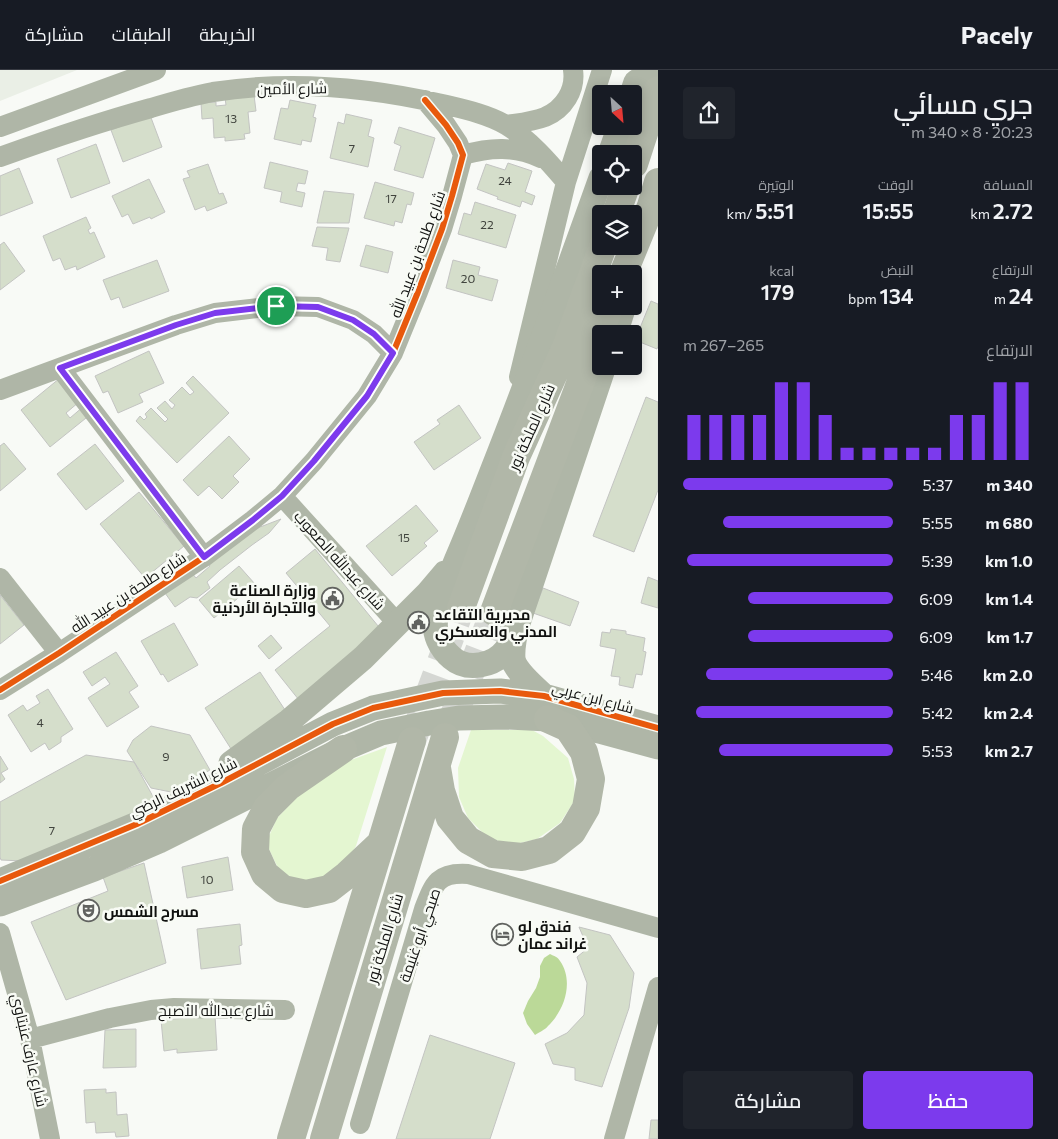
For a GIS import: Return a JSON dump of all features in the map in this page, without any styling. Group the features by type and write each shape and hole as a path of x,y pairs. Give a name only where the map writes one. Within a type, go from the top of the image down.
{"highway":[{"path":"640,145 658,90"},
{"path":"627,265 656,196"},
{"name":"شارع الملكة نور","path":"461,608 516,458 566,347 600,255"},
{"name":"شارع الملكة نور","path":"506,617 592,352 606,315"},
{"path":"437,764 441,791 450,818 468,840 493,854 522,857 549,850 572,832 586,808 591,779 584,752 568,728 546,708"},
{"name":"شارع الملكة نور","path":"324,1139 445,737"},
{"name":"شارع الملكة نور","path":"291,1139 412,741"},
{"path":"343,749 288,787 267,808 256,829 255,852 265,874 283,889 306,894 329,889 381,843"}],"street":[{"path":"0,127 156,70"},
{"path":"506,125 541,118 559,108 572,90 574,82 573,70"},
{"path":"501,449 566,182 602,70"},
{"path":"635,85 636,82 657,70"},
{"name":"شارع الأمين","path":"0,157 117,117 213,92 290,86 330,87 389,93 487,116 506,125 521,136 548,161 566,182"},
{"path":"425,100 446,125 458,143 462,155 480,150 515,150 532,154 548,161"},
{"path":"45,111 54,138"},
{"name":"شارع طلحة بن عبيد الله","path":"0,690 204,557 282,496 314,461 367,396 393,353 442,229 462,155"},
{"path":"595,195 536,359 435,618 439,642 446,653 455,661 474,666 487,664 499,657 511,642 506,617 600,375"},
{"path":"636,265 656,196"},
{"path":"0,390 176,325 215,313 276,306 318,307 353,320 374,334 393,353"},
{"path":"60,368 204,557"},
{"name":"شارع عبدالله الصعوب","path":"282,496 398,624"},
{"name":"شارع الشريف الرضي","path":"137,824 222,769 290,721 364,658 428,593 457,560"},
{"path":"0,578 59,653"},
{"path":"506,617 514,640 513,661 546,708"},
{"name":"شارع ابن عربي","path":"373,708 443,693 500,691 599,731 658,747"},
{"name":"شارع الشريف الرضي","path":"0,880 137,824 221,783 333,724 373,708"},
{"name":"شارع ابن عربي","path":"343,749 381,733 428,722 460,718 506,716 546,708 658,728"},
{"path":"0,904 159,841 343,749"},
{"name":"صبحي أبو غنيمة","path":"360,1124 424,909 437,882 456,873 468,874 658,928"},
{"name":"شارع عارف عنبتاوي","path":"0,933 30,1039 50,1139"},
{"path":"614,1139 658,987"},
{"name":"شارع عبدالله الأصبح","path":"30,1039 110,1018 150,1010 174,1008 286,1010"}],"shaded area":[{"path":"0,70 77,70 0,101"},
{"path":"471,730 532,730 543,736 568,758 574,779 575,800 560,823 537,839 511,845 487,837 468,818 459,797 458,768"},
{"path":"387,747 356,846 343,867 323,878 302,882 280,872 266,843 277,818 303,791 351,760"},
{"path":"550,954 558,958 564,969 567,986 566,995 554,1019 545,1029 535,1035 527,1024 523,1013 540,977 540,966 544,958"}],"building":[{"path":"254,95 256,111 248,112 250,133 244,134 245,139 225,141 225,137 214,138 213,118 202,119 201,103 216,102 216,106 226,105 225,98"},
{"path":"290,100 316,105 313,117 316,118 311,142 302,140 301,145 274,139 281,108 288,109"},
{"path":"346,114 372,120 368,136 374,138 368,167 330,158 338,122 344,124"},
{"path":"150,115 162,147 123,162 111,130"},
{"path":"399,127 435,138 423,178 394,170 401,146 394,143"},
{"path":"96,144 110,183 71,198 57,159"},
{"path":"270,162 308,171 305,184 298,183 296,191 305,193 302,207 280,202 282,192 264,188"},
{"path":"508,163 532,171 525,192 535,196 532,205 522,201 520,207 497,199 498,197 477,189 486,164 505,170"},
{"path":"208,164 219,194 223,193 227,203 207,211 205,206 195,210 183,179 190,177 187,171"},
{"path":"19,168 33,203 0,216 0,176"},
{"path":"149,179 165,212 151,219 150,217 133,224 128,214 122,217 112,196"},
{"path":"375,182 414,193 411,205 407,204 402,223 395,221 394,226 364,218"},
{"path":"324,191 354,194 349,223 317,223"},
{"path":"475,202 516,215 506,248 458,234 464,213 471,215"},
{"path":"86,217 91,228 88,230 90,234 94,232 105,257 77,270 76,266 65,270 60,258 53,261 43,236"},
{"path":"317,227 349,228 340,262 326,260 328,248 312,246"},
{"path":"4,242 25,271 0,290 0,245"},
{"path":"366,245 393,252 388,273 360,266"},
{"path":"157,260 169,291 123,308 119,297 111,300 103,280"},
{"path":"453,260 480,267 478,275 498,280 492,301 446,288"},
{"path":"651,301 658,304 657,349 642,343 641,325"},
{"path":"149,351 164,383 139,394 143,402 118,413 108,391 103,393 95,376"},
{"path":"193,376 229,413 177,463 136,421 140,416 144,420 147,417 145,414 151,408 165,422 168,419 157,408 165,401 172,409 175,405 169,400 182,387 190,395 194,392 186,383"},
{"path":"60,378 79,402 66,413 70,418 84,406 91,414 50,447 21,410"},
{"path":"646,397 658,402 658,490 634,552 593,536"},
{"path":"459,405 481,438 434,470 414,442 440,424 437,420"},
{"path":"229,436 250,459 233,476 239,482 222,499 209,486 198,496 183,480"},
{"path":"4,443 26,469 0,491 0,446"},
{"path":"95,444 124,481 86,510 57,474"},
{"path":"139,492 184,546 145,578 100,524"},
{"path":"416,505 438,531 424,543 427,546 392,576 366,546"},
{"path":"281,519 269,533 207,582 210,588 197,598 190,597 175,607 165,593 191,572 196,578 210,566 208,563 242,534"},
{"name":"وزارة الصناعة والتجارة الأردنية","path":"315,549 383,632 299,700 275,670 330,626 286,573"},
{"name":"وزارة الصناعة والتجارة الأردنية","path":"239,566 255,584 214,618 199,600"},
{"path":"648,577 658,581 658,608 641,603"},
{"path":"543,588 579,602 570,626 533,613"},
{"path":"0,595 24,625 0,644"},
{"path":"174,623 198,665 168,682 163,674 161,675 141,641"},
{"path":"611,629 626,631 626,634 645,638 643,651 646,652 642,675 636,674 633,688 619,685 620,677 611,676 616,649 600,646 602,632 610,633"},
{"path":"271,635 282,648 269,659 258,646"},
{"path":"116,652 138,686 129,692 139,707 107,727 88,698 110,684 105,677 92,686 83,672"},
{"path":"260,672 289,716 233,752 205,708"},
{"path":"48,689 73,729 61,737 61,742 49,750 45,743 31,752 8,715 23,705 27,711 40,703 36,696"},
{"path":"151,726 190,735 210,770 171,792 151,788 127,751 133,740"},
{"path":"86,755 134,762 156,802 45,862 1,860 0,802"},
{"path":"0,756 8,769 1,773 5,779 0,783"},
{"path":"228,857 233,890 187,898 182,867"},
{"path":"144,863 166,963 66,1000 31,922 108,891 103,877"},
{"path":"240,924 242,945 239,946 241,964 201,969 197,929"},
{"path":"579,927 610,935 634,973 629,1008 602,1087 575,1080 575,1068 553,1064 545,1044 567,1033 584,1015 587,983 577,957 588,948"},
{"path":"215,1016 217,1050 177,1053 177,1049 164,1051 161,1020"},
{"path":"136,1029 136,1067 103,1068 105,1030"},
{"path":"430,1035 515,1063 490,1139 396,1139"},
{"path":"106,1089 106,1093 116,1092 117,1115 127,1114 129,1136 116,1137 115,1132 96,1133 95,1122 86,1123 84,1090"},
{"path":"651,1120 658,1120 658,1139 649,1139"}],"tunnel":[{"path":"412,741 461,608"},
{"path":"454,715 494,612"}],"cycle path":[{"path":"0,690 204,557 253,520 282,496 314,461 367,396 393,353 418,292 442,229 463,155 458,143 446,125 425,100"},
{"path":"0,881 137,824 221,783 333,724 373,708 443,693 500,691 544,696 658,728"}],"place":[{"name":"وزارة الصناعة والتجارة الأردنية","path":"332,599"},
{"name":"مديرية التقاعد المدني والعسكري","path":"419,623"},
{"name":"مسرح الشمس","path":"88,911"},
{"name":"فندق لو غراند عمان","path":"502,935"}],"route":[{"path":"276,306 318,307 353,320 374,334 393,353 367,396 314,461 282,496 204,557 60,368 176,325 215,313 276,306"}]}
